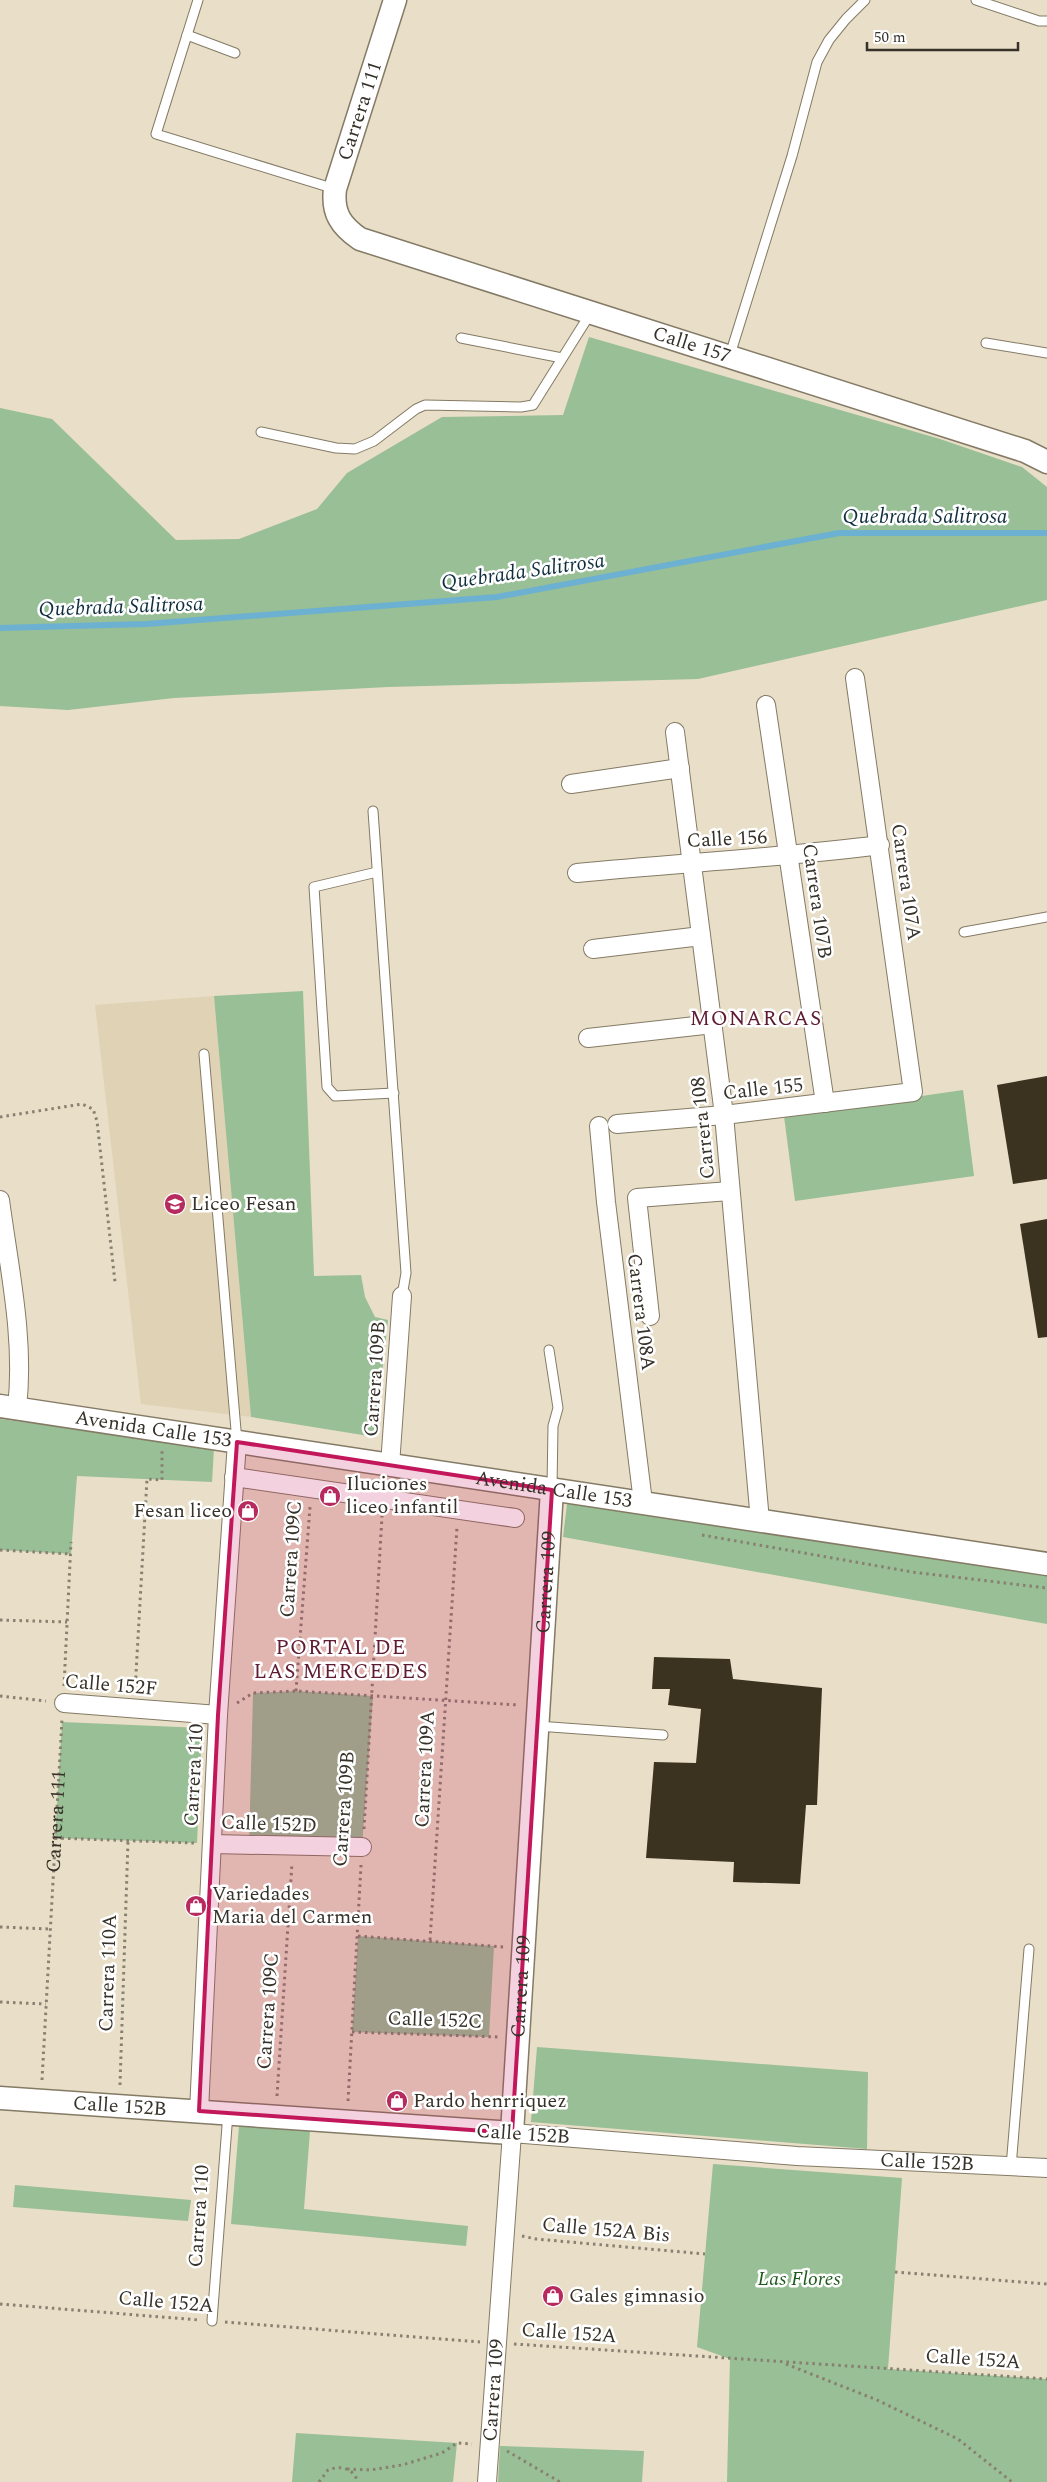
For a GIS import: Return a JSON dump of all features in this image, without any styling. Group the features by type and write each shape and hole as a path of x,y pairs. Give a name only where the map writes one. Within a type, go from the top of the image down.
{"street":[{"name":"Carrera 111","path":"340,222 334,209 335,189 394,0"},
{"name":"Calle 157","path":"340,222 360,239 590,314 1025,450 1047,462"},
{"name":"Carrera 107A","path":"855,678 880,845 913,1092"},
{"name":"Carrera 107B","path":"766,705 826,1103"},
{"name":"Carrera 108","path":"676,732 724,1115 760,1521"},
{"path":"570,784 680,768"},
{"name":"Calle 156","path":"577,873 693,862 789,856 880,845"},
{"path":"593,949 701,936"},
{"path":"588,1038 713,1024"},
{"name":"Calle 155","path":"617,1124 724,1115 913,1092"},
{"name":"Carrera 108A","path":"599,1126 606,1202 643,1502"},
{"path":"650,1316 637,1198 730,1190"},
{"path":"0,1200 19,1347 20,1379 9,1407"},
{"name":"Carrera 109B","path":"390,1465 402,1296"},
{"name":"Avenida Calle 153","path":"9,1407 1047,1564"},
{"name":"Carrera 110","path":"199,2111 218,1715 237,1442"},
{"name":"Avenida Calle 153","path":"234,1477 515,1518"},
{"name":"Carrera 109","path":"487,2482 512,2133 552,1490"},
{"name":"Calle 152F","path":"64,1703 218,1715"},
{"name":"Calle 152D","path":"212,1844 362,1847"},
{"name":"Calle 152B","path":"0,2098 512,2133 797,2156 1047,2168"}],"lane":[{"path":"198,0 156,134 335,189"},
{"path":"729,358 792,156 817,62 829,40 865,0"},
{"path":"976,0 1039,21 1047,21"},
{"path":"187,35 235,53"},
{"path":"261,432 336,448 355,449 374,441 416,409 426,406 521,407 533,405 590,314"},
{"path":"461,338 562,358"},
{"path":"986,343 1047,353"},
{"path":"373,811 406,1273 402,1296"},
{"path":"377,872 314,887 327,1087 335,1096 394,1093"},
{"path":"964,932 1047,917"},
{"path":"204,1054 237,1442"},
{"path":"549,1350 558,1408 554,1426 552,1490"},
{"path":"538,1716 663,1735"},
{"path":"1011,2167 1029,1949"},
{"name":"Carrera 110","path":"212,2321 228,2113"}],"path":[{"path":"0,1117 82,1104 93,1109 97,1121 115,1282"},
{"path":"134,1709 147,1479 162,1480 162,1430"},
{"name":"Carrera 109C","path":"296,1691 312,1488"},
{"name":"Carrera 109B","path":"347,2121 383,1499"},
{"name":"Carrera 109A","path":"430,1940 444,1700 458,1510"},
{"path":"700,1535 912,1572 1047,1588"},
{"name":"Carrera 111","path":"40,2100 72,1542"},
{"path":"0,1550 71,1554"},
{"path":"0,1620 67,1622"},
{"path":"218,1715 253,1693 296,1691 444,1700 538,1716"},
{"name":"Calle 152F","path":"0,1696 64,1703"},
{"name":"Calle 152D","path":"55,1838 212,1844"},
{"name":"Carrera 110A","path":"119,2106 128,1841"},
{"name":"Carrera 109C","path":"276,2116 293,1847"},
{"path":"0,1927 50,1929"},
{"path":"358,1936 430,1940 523,1949"},
{"path":"0,2002 46,2004"},
{"name":"Calle 152C","path":"352,2032 518,2038"},
{"name":"Calle 152A Bis","path":"505,2231 536,2239 705,2254"},
{"path":"895,2272 1047,2284"},
{"name":"Calle 152A","path":"0,2304 497,2343 1047,2379"},
{"path":"781,2362 878,2400 958,2439 1012,2482"},
{"path":"319,2482 328,2470 334,2468 370,2470 402,2465 442,2453 457,2443 500,2446 560,2482"},
{"path":"347,2469 352,2472 358,2482"}],"highlighted area":[{"path":"237,1442 552,1490 512,2133 199,2111 218,1715"}],"shaded area":[{"name":"Liceo Fesan","path":"214,996 251,1417 141,1404 95,1005"}],"green space":[{"path":"589,337 940,439 1022,467 1047,487 1047,600 698,679 388,687 174,698 68,710 0,706 0,408 52,419 176,540 239,539 317,509 347,473 442,417 563,415"},
{"path":"303,991 314,1276 361,1275 365,1297 375,1317 388,1320 375,1437 251,1417 214,996"},
{"path":"963,1090 974,1176 795,1201 784,1116"},
{"path":"0,1419 214,1448 212,1482 77,1476 71,1554 0,1550"},
{"path":"568,1496 1047,1575 1047,1624 563,1537"},
{"path":"296,1691 373,1696 362,1847 249,1845 253,1693"},
{"path":"62,1722 202,1728 197,1843 55,1838"},
{"path":"358,1936 494,1946 489,2037 352,2032"},
{"path":"537,2047 868,2072 867,2149 531,2122"},
{"path":"239,2126 310,2131 304,2209 468,2226 466,2246 231,2224"},
{"name":"Las Flores","path":"713,2164 902,2178 888,2369 1047,2379 1047,2482 727,2482 730,2359 697,2347"},
{"path":"15,2185 191,2200 188,2221 13,2207"},
{"path":"296,2433 457,2443 453,2482 292,2482"},
{"path":"500,2446 644,2451 642,2482 498,2482"}],"building":[{"path":"1047,1076 1047,1179 1013,1184 997,1085"},
{"path":"1047,1219 1047,1337 1038,1338 1020,1224"},
{"path":"654,1657 730,1659 733,1679 822,1688 817,1805 806,1805 800,1884 733,1882 734,1862 646,1858 654,1762 696,1763 701,1709 668,1705 670,1689 652,1689"}],"waterway":[{"name":"Quebrada Salitrosa","path":"0,628 146,624 497,597 839,533 1047,533"}],"place":[{"name":"Liceo Fesan","path":"175,1204"},
{"name":"Iluciones liceo infantil","path":"330,1496"},
{"name":"Fesan liceo","path":"248,1511"},
{"name":"Variedades Maria del Carmen","path":"196,1906"},
{"name":"Pardo henrriquez","path":"397,2101"},
{"name":"Gales gimnasio","path":"553,2296"}],"district":[{"name":"MONARCAS","path":"756,1019"},
{"name":"PORTAL DE LAS MERCEDES","path":"341,1660"}]}
